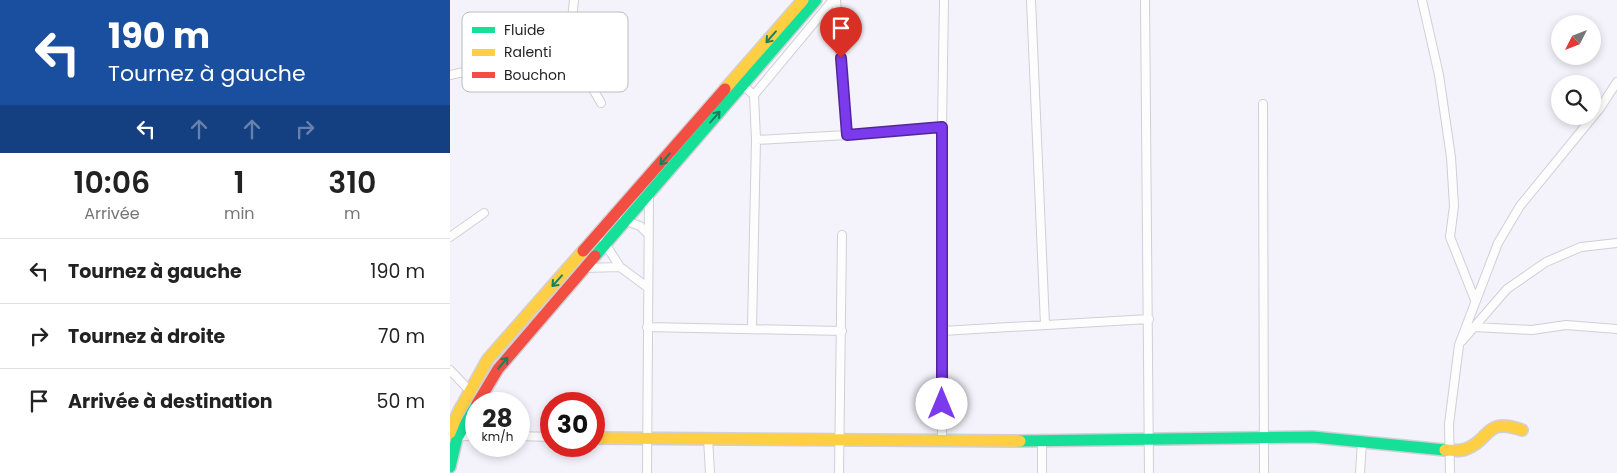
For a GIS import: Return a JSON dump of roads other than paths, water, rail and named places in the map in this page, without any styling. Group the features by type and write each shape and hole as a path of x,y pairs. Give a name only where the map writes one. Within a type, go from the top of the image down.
{"main road":[{"path":"450,467 452,433 470,391 488,359 803,0"},
{"path":"485,392 498,369 816,0"},
{"path":"452,433 465,418"},
{"path":"605,438 647,440 708,438 838,441 1313,437 1449,450 1469,449 1491,430 1502,425 1522,430"}],"street":[{"path":"752,328 756,140 754,95 835,0"},
{"path":"835,0 847,135"},
{"path":"942,440 944,0"},
{"path":"1031,0 1045,325"},
{"path":"1145,0 1149,473"},
{"path":"1422,0 1439,75 1451,157 1454,206 1450,238 1475,300"},
{"path":"1450,473 1449,450 1454,374 1458,345 1498,243 1520,206 1600,108 1617,82"},
{"path":"742,85 754,95"},
{"path":"594,92 601,104"},
{"path":"1263,104 1264,473"},
{"path":"756,140 942,127"},
{"path":"647,473 649,193"},
{"path":"450,238 484,213"},
{"path":"647,287 620,267 605,244 605,227 626,219 640,226 648,234"},
{"path":"839,473 842,235"},
{"path":"1458,345 1508,289 1546,262 1581,247 1617,243"},
{"path":"585,268 620,267"},
{"path":"942,331 1149,319"},
{"path":"1474,327 1532,330 1566,325 1617,328"},
{"path":"647,326 842,331"},
{"path":"450,370 470,391"},
{"path":"452,433 465,434"},
{"path":"708,438 710,473"},
{"path":"1042,440 1042,473"},
{"path":"1360,473 1362,442"}]}
